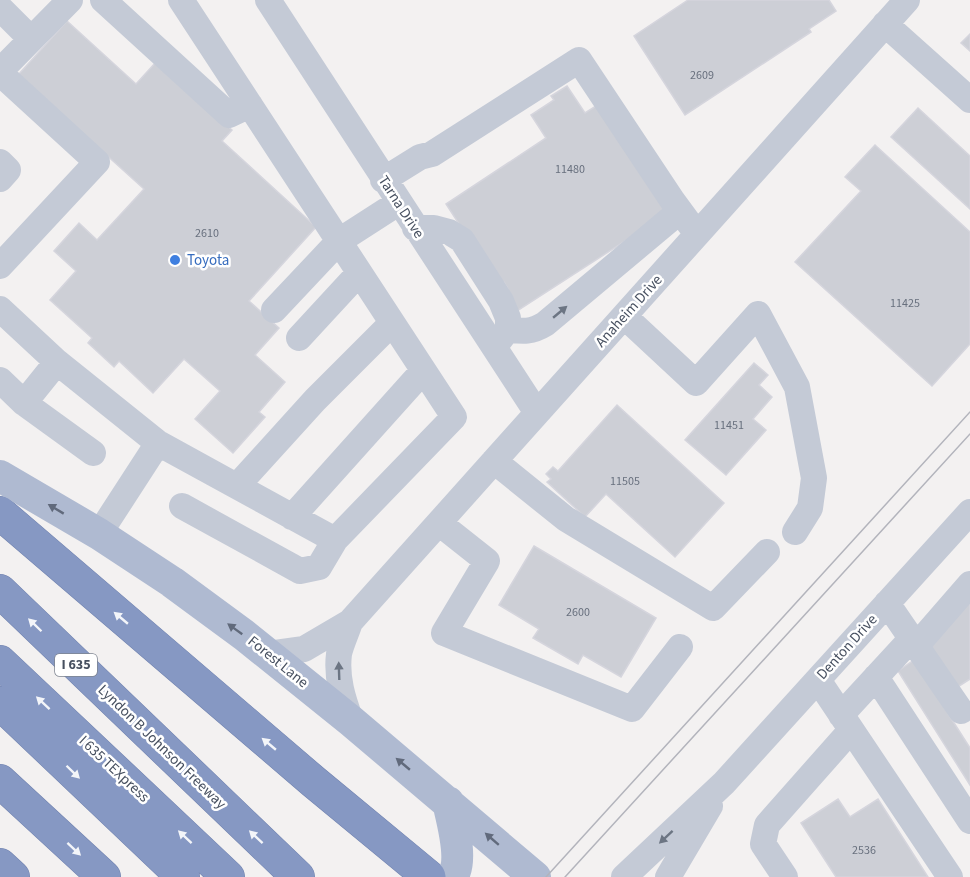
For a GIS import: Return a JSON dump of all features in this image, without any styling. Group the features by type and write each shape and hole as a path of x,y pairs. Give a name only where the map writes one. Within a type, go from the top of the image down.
{"highway":[{"path":"0,513 314,782 429,877"},
{"name":"Lyndon B Johnson Freeway","path":"0,591 298,877"},
{"name":"I 635 TEXpress","path":"0,662 228,877"},
{"name":"I 635 TEXpress","path":"0,703 183,877"},
{"path":"0,781 104,877"},
{"path":"314,782 409,877"},
{"path":"0,865 13,877"}],"main road":[{"name":"Forest Lane","path":"0,476 99,534 172,582 268,654 351,721 535,877"},
{"path":"448,802 456,837 456,872 452,877"}],"street":[{"path":"0,266 97,162 0,72 70,0"},
{"path":"103,0 229,115 250,105"},
{"path":"182,0 454,417 335,540 319,567 300,571 182,506"},
{"name":"Tarna Drive","path":"267,0 415,228 501,339 537,413"},
{"path":"898,7 970,100"},
{"name":"Anaheim Drive","path":"268,654 304,649 350,622 898,7"},
{"path":"0,8 31,39"},
{"path":"383,180 420,156 432,154 579,60 697,234"},
{"path":"0,162 8,170 0,179"},
{"path":"274,310 339,241 398,203"},
{"path":"501,339 535,330 545,324 680,212"},
{"path":"415,228 434,228 449,232 462,240 501,301 508,318 501,339"},
{"path":"298,338 359,273"},
{"path":"0,309 57,362 158,443 335,540"},
{"path":"624,316 696,383 758,314 797,387 814,478 810,508 795,532"},
{"path":"237,486 315,400 392,323"},
{"path":"24,403 57,362"},
{"path":"292,517 423,371"},
{"path":"0,380 24,403 93,453"},
{"path":"99,534 158,443"},
{"path":"494,461 566,519 713,608 767,552"},
{"name":"Denton Drive","path":"624,877 724,783 970,514"},
{"path":"439,523 487,561 444,633 632,709 680,647"},
{"path":"785,877 763,844 767,825 846,722 876,677 915,641 970,584"},
{"path":"887,603 961,711"},
{"name":"Anaheim Drive","path":"350,622 339,654 339,670 340,694 351,721"},
{"path":"876,677 970,821"},
{"path":"818,680 950,877"},
{"name":"Denton Drive","path":"668,877 724,783"}],"building":[{"path":"688,0 829,0 836,11 809,29 811,32 685,115 634,36"},
{"path":"67,21 136,84 156,62 232,130 222,141 316,227 249,301 279,328 255,355 285,382 259,412 265,417 233,453 195,419 220,391 184,359 153,393 119,361 114,367 88,343 92,338 50,300 76,271 54,251 79,223 97,240 144,189 18,75"},
{"path":"970,34 970,51 961,43"},
{"path":"567,86 585,113 599,104 670,212 517,311 504,291 508,289 504,282 494,278 446,204 546,138 531,115 554,100 551,96"},
{"path":"918,108 970,156 970,209 891,137"},
{"path":"875,145 970,232 970,344 932,386 795,262 861,191 845,177"},
{"path":"754,363 768,375 759,385 772,397 753,419 766,430 726,475 685,440"},
{"path":"617,405 724,503 675,557 606,494 585,517 547,482 551,479 546,474 553,467 558,471"},
{"path":"534,546 656,618 621,677 583,655 578,664 533,638 539,629 499,605"},
{"path":"970,597 970,679 953,690 925,647"},
{"path":"914,660 970,748 970,785 898,671"},
{"path":"838,799 850,817 878,799 928,877 836,877 801,823"}],"tram line":[{"path":"546,877 970,412"},
{"path":"565,877 970,434"}],"place":[{"name":"Toyota","path":"175,260"}]}
